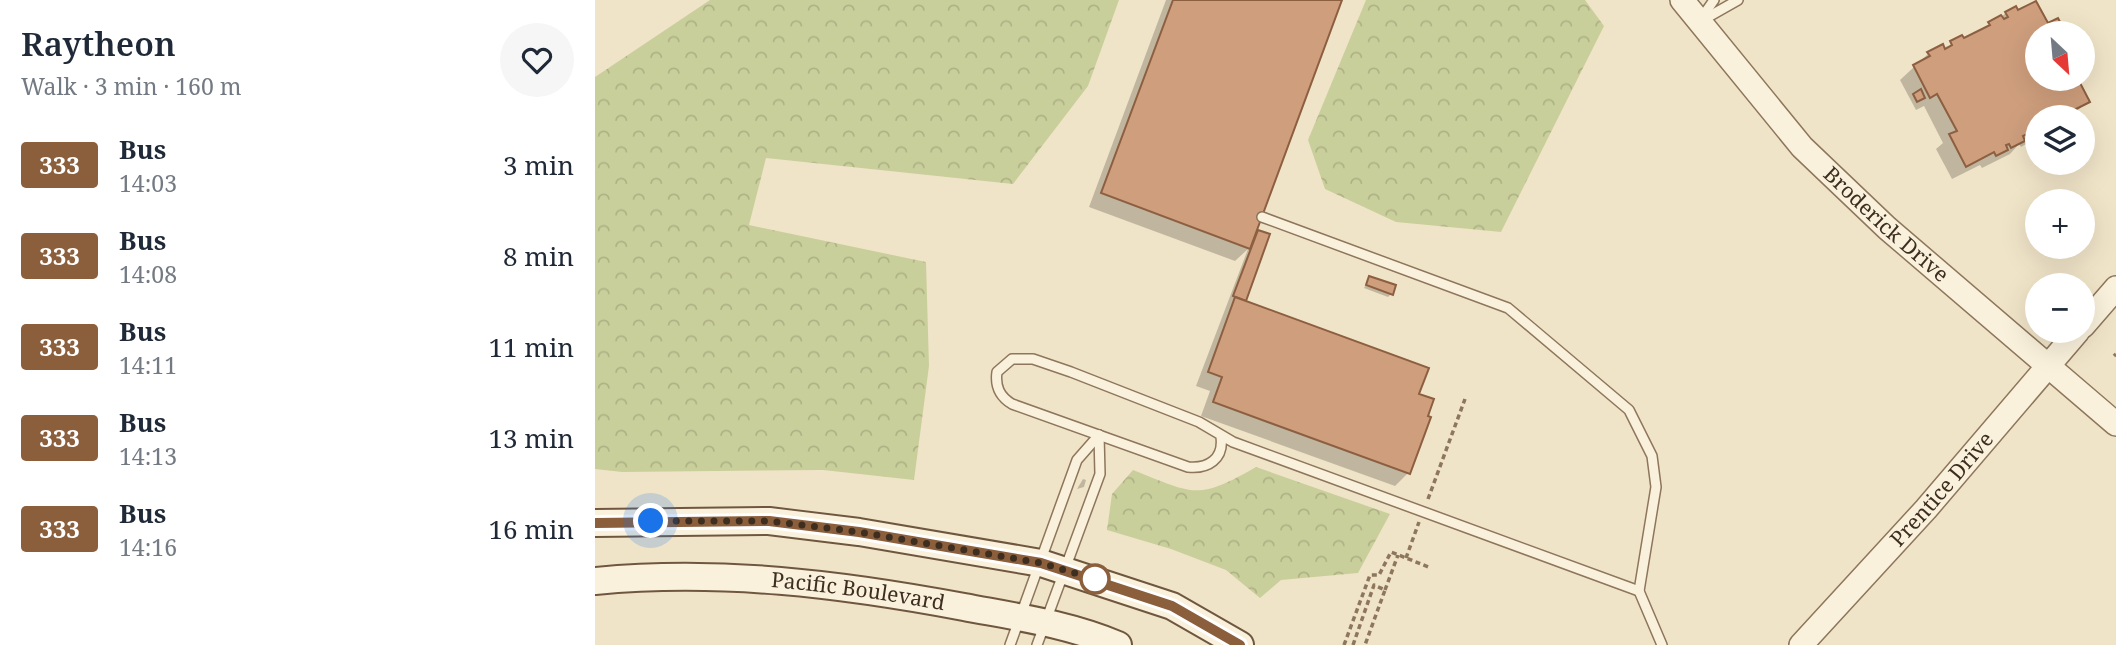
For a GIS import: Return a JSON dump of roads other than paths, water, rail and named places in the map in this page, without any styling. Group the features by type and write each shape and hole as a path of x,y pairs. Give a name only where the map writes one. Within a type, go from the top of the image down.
{"main road":[{"path":"595,523 769,521 859,532 1053,567 1172,606 1240,645"},
{"name":"Pacific Boulevard","path":"595,581 720,575 794,581 1034,628 1077,628 1118,645"}],"street":[{"name":"Broderick Drive","path":"1682,0 1802,147 1887,228 2116,424"},
{"path":"2095,312 2116,288"},
{"name":"Prentice Drive","path":"1801,645 1900,538 2067,343"}],"lane":[{"path":"1699,22 1714,0"},
{"path":"1699,22 1738,0"},
{"path":"1262,217 1508,308 1629,410 1652,457 1656,487 1639,591 1662,645"},
{"path":"1221,437 1220,453 1213,462 1201,468 1188,467 1003,399 996,381 997,372 1012,359 1033,359 1199,422 1215,430 1221,437 1639,591"},
{"path":"1034,628 1053,567 1100,474 1099,435"},
{"path":"1010,645 1034,628 1053,567 1077,460 1099,435"}]}
